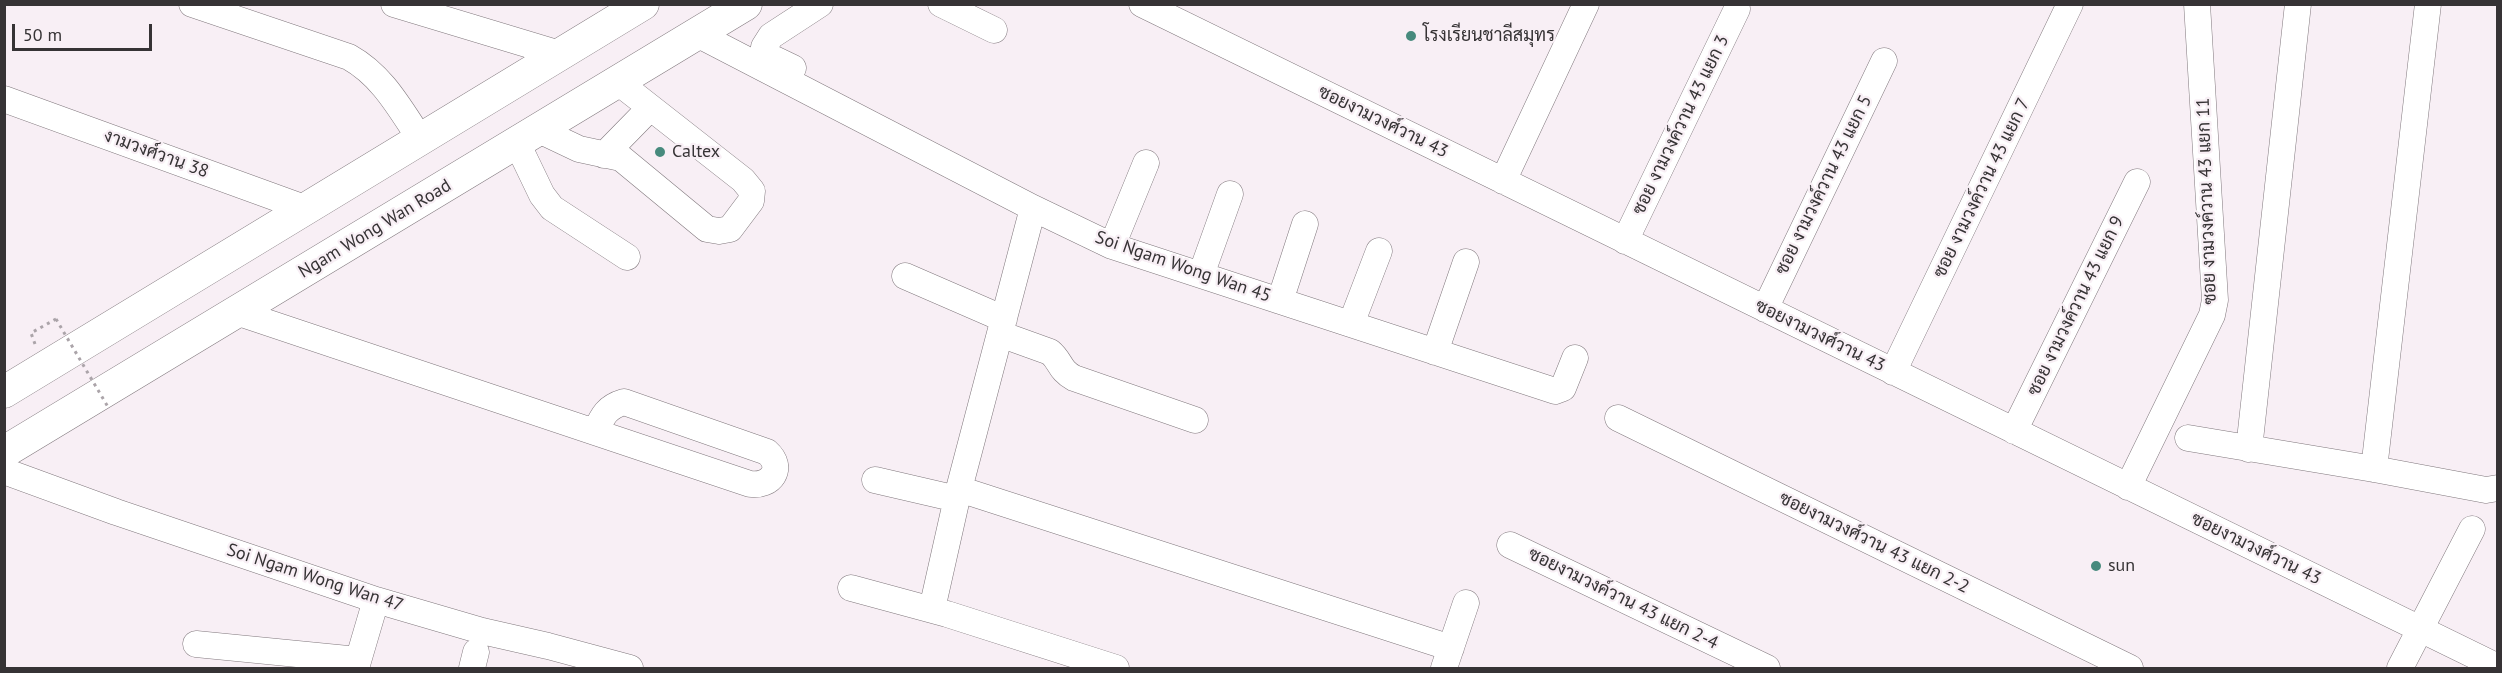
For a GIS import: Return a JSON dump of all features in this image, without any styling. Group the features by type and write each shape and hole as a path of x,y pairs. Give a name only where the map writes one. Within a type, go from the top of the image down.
{"main road":[{"name":"Ngam Wong Wan Road","path":"4,452 746,4"},
{"path":"4,392 562,56 634,6"}],"street":[{"path":"192,4 349,57 365,66 379,78 421,140"},
{"path":"394,4 562,56"},
{"path":"820,4 771,36 764,47 768,56 906,126"},
{"path":"941,4 994,30"},
{"name":"ซอยงามวงศ์วาน 43","path":"1142,4 2498,667"},
{"path":"1503,181 1586,4"},
{"name":"ซอย งามวงค์วาน 43 แยก 7","path":"1893,372 2070,4"},
{"name":"ซอย งามวงค์วาน 43 แยก 11","path":"2128,487 2212,315 2215,300 2197,4"},
{"path":"2249,449 2298,4"},
{"path":"2374,469 2428,4"},
{"name":"ซอย งามวงค์วาน 43 แยก 3","path":"1625,241 1737,9"},
{"name":"Soi Ngam Wong Wan 45","path":"697,34 1033,208 1112,246 1555,391 1563,388 1575,358"},
{"name":"ซอย งามวงค์วาน 43 แยก 5","path":"1765,309 1884,61"},
{"path":"618,82 743,180 752,191 751,201 730,228 719,231 707,229 621,158 528,136 542,195 552,208 627,257"},
{"name":"งามวงศ์วาน 38","path":"4,99 307,208"},
{"path":"604,155 650,108"},
{"path":"1112,246 1146,163"},
{"name":"ซอย งามวงค์วาน 43 แยก 9","path":"2014,431 2137,182"},
{"path":"1201,275 1230,194"},
{"path":"932,609 958,494 1033,208"},
{"path":"1280,301 1305,224"},
{"path":"1351,324 1379,251"},
{"path":"1435,351 1466,262"},
{"path":"905,276 1050,352 1064,373 1074,378 1195,420"},
{"path":"236,312 595,432 750,483 760,485 768,481 776,467 774,458 767,452 624,402 611,406 604,413 595,432"},
{"name":"ซอยงามวงศ์วาน 43 แยก 2-2","path":"1618,418 2130,669"},
{"path":"2187,438 2486,490 2497,489"},
{"name":"Soi Ngam Wong Wan 47","path":"4,471 116,512 376,600 482,631 560,649 630,669"},
{"path":"875,480 958,494 1447,658 1466,603"},
{"path":"2400,669 2472,529"},
{"name":"ซอยงามวงค์วาน 43 แยก 2-4","path":"1510,545 1767,669"},
{"path":"850,588 932,609 1116,669"},
{"path":"196,644 357,664 376,600"}],"path":[{"path":"31,333 56,319 108,407"}],"place":[{"name":"โรงเรียนชาลีสมุทร","path":"1411,36"},
{"name":"Caltex","path":"660,152"},
{"name":"sun","path":"2096,566"}]}
